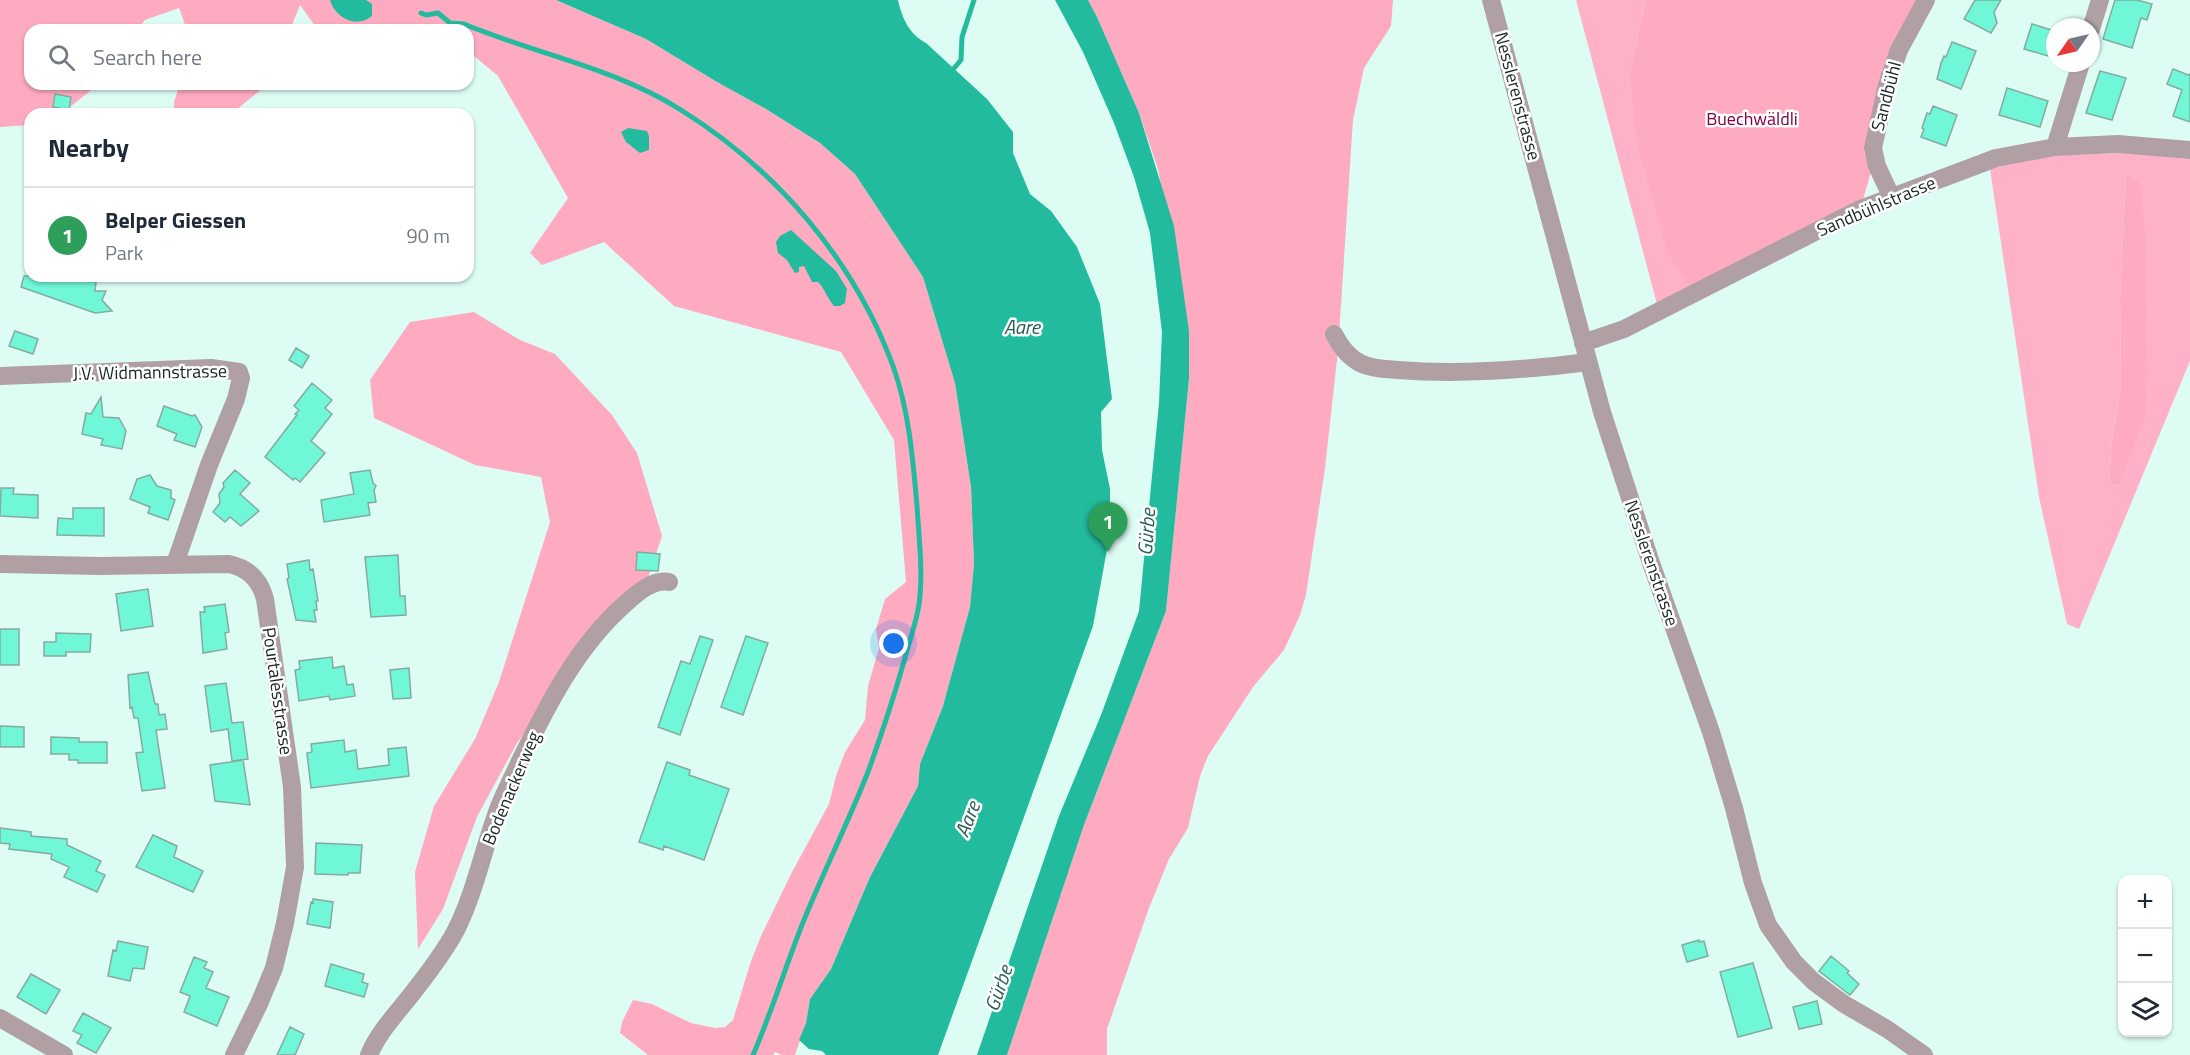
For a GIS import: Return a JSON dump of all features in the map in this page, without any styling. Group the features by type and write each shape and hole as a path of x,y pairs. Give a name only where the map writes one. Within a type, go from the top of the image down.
{"street":[{"name":"Nesslerenstrasse","path":"1491,0 1588,362 1651,562 1711,732 1753,883 1768,925 1794,962 1814,982 1924,1055"},
{"name":"Sandbühl","path":"1892,196 1877,166 1873,148 1887,84 1899,50 1926,0"},
{"path":"2094,18 2100,0"},
{"path":"2055,147 2078,72"},
{"name":"Sandbühlstrasse","path":"1583,343 1624,329 1858,210 1996,158 2055,147 2118,144 2190,150"},
{"path":"1334,334 1345,351 1356,361 1375,368 1456,371 1588,362"},
{"name":"J.V. Widmannstrasse","path":"0,376 211,368 239,372 241,378 236,399 209,465 175,564"},
{"name":"Pourtalèsstrasse","path":"0,564 236,566 248,572 259,583 265,599 291,777 295,867 274,968 234,1055"},
{"name":"Bodenackerweg","path":"369,1055 396,1012 411,995 455,932 497,813 541,717 571,665 593,637 630,599 662,580 669,582"},
{"path":"0,1018 64,1055"}],"shaded area":[{"path":"1576,0 1646,0 1630,71 1693,291 1658,308"},
{"path":"2126,153 2190,159 2190,361 2079,629 2067,624 2039,497 1990,169 2040,156","holes":["2126,174 2146,314 2148,366 2118,485 2109,484 2112,441 2121,388 2120,298"]}],"green space":[{"path":"0,0 556,0 646,39 820,143 855,174 923,277 955,383 971,487 974,565 970,607 943,706 920,764 918,786 870,877 831,969 810,999 806,1023 795,1055 782,1055 775,1052 773,1055 648,1055 620,1033 622,1022 633,1000 652,1004 691,1023 715,1028 725,1027 733,1020 761,936 829,804 845,752 865,720 868,686 879,648 876,629 885,599 906,582 894,440 841,352 674,306 604,242 542,265 530,253 568,198 498,76 474,56 474,24 314,24 300,5 292,24 185,24 179,8 145,20 142,24 24,24 24,90 91,90 69,108 24,108 24,125 0,127"},
{"path":"1088,0 1393,0 1391,26 1364,68 1353,120 1338,351 1325,468 1306,595 1300,615 1284,650 1253,687 1208,756 1200,776 1188,828 1169,859 1149,908 1107,1029 1107,1055 1007,1055 1084,825 1166,611 1189,379 1189,331 1158,169 1139,113"},
{"name":"Buechwäldli","path":"1646,0 1920,0 1878,98 1864,151 1871,172 1862,203 1693,291 1668,254 1637,144 1630,71"},
{"path":"178,90 261,90 238,108 174,108"},
{"path":"2126,174 2139,182 2145,231 2148,366 2146,416 2119,485 2109,484 2112,441 2121,388 2120,298"},
{"path":"474,312 520,340 555,354 612,415 637,453 662,536 644,590 590,643 517,743 477,817 443,909 418,949 415,872 434,806 475,739 499,682 550,522 541,477 475,465 374,418 370,380 410,322"}],"water":[{"path":"330,0 366,0 372,4 372,16 360,22 347,20 337,12"},
{"name":"Aare","path":"556,0 898,0 904,19 915,35 987,99 1013,132 1013,153 1030,194 1051,211 1077,247 1100,304 1112,399 1101,412 1102,450 1110,489 1110,533 1093,626 938,1055 826,1055 822,1051 809,1049 799,1040 806,1023 810,999 831,969 870,877 918,786 920,764 943,706 970,607 974,564 971,487 955,383 923,277 855,174 820,143 646,39"},
{"path":"1055,0 1088,0 1139,113 1174,226 1189,331 1189,379 1166,611 1084,825 1007,1055 977,1055 1059,816 1101,715 1139,611 1159,403 1162,332 1150,233 1134,177 1114,123 1083,52"},
{"path":"628,128 647,131 649,150 640,153 626,142 621,132"},
{"path":"791,230 836,271 847,289 845,303 834,306 818,282 812,282 804,266 799,267 799,272 795,273 787,260 778,253 776,242 780,236"}],"building":[{"path":"1975,0 2001,0 1994,12 1997,23 1991,33 1964,19"},
{"path":"2115,0 2137,0 2152,4 2147,20 2141,18 2132,48 2103,39"},
{"path":"2032,24 2046,28 2046,55 2024,49"},
{"path":"1952,42 1976,51 1961,89 1937,79 1941,63"},
{"path":"2173,69 2190,74 2190,122 2173,116 2182,90 2167,84"},
{"path":"2100,71 2126,78 2112,120 2086,113"},
{"path":"2007,88 2048,101 2040,127 1999,115"},
{"path":"55,94 71,97 69,108 53,107"},
{"path":"1933,106 1957,115 1946,146 1921,137 1927,113 1930,114"},
{"path":"24,276 24,282 96,282 95,291 106,291 102,300 112,311 95,313 21,287"},
{"path":"15,331 38,339 33,354 9,346"},
{"path":"296,348 309,356 302,368 289,360"},
{"path":"312,383 332,400 325,408 332,414 311,441 325,453 300,482 295,478 293,480 265,457 297,415 295,414 299,410 294,406"},
{"path":"101,397 103,417 119,418 126,431 122,449 101,445 103,439 82,434 86,413 91,414"},
{"path":"164,406 195,415 202,427 195,447 174,440 177,434 157,426"},
{"path":"235,470 250,483 240,494 259,511 241,526 230,517 225,522 213,512 220,503 219,494 224,487 223,483"},
{"path":"370,470 376,486 374,490 376,502 368,503 370,515 324,522 321,500 354,494 350,473"},
{"path":"150,475 157,486 171,490 171,498 175,500 168,520 148,513 150,507 130,499 137,479"},
{"path":"1,488 14,488 13,494 38,495 38,518 0,516"},
{"path":"73,508 104,508 104,536 57,535 58,518 73,519"},
{"path":"637,552 660,554 658,571 636,570"},
{"path":"398,555 400,596 405,596 406,615 371,617 365,557"},
{"path":"309,560 310,570 313,569 318,601 316,601 317,610 314,610 316,622 296,620 287,579 289,578 287,564"},
{"path":"148,589 153,626 121,631 116,594"},
{"path":"225,604 229,632 225,633 227,649 203,653 200,612 205,612 204,607"},
{"path":"0,629 19,629 19,665 0,665"},
{"path":"56,633 91,634 90,652 66,652 66,656 44,656 44,642 56,642"},
{"path":"700,636 713,640 680,735 658,727 681,661 690,664"},
{"path":"746,636 768,643 743,715 721,707"},
{"path":"332,657 333,668 344,666 347,685 353,684 355,696 330,700 329,696 299,701 295,670 300,669 299,661"},
{"path":"409,668 411,698 393,699 390,670"},
{"path":"148,672 159,715 165,714 167,729 156,730 165,788 142,791 136,753 143,752 138,718 134,718 132,707 130,708 128,675"},
{"path":"226,683 232,723 243,722 248,759 232,761 228,729 211,732 205,686"},
{"path":"0,726 24,727 24,747 0,747"},
{"path":"51,737 79,738 79,742 107,742 107,763 78,763 78,760 69,760 69,754 51,754"},
{"path":"344,740 345,752 356,750 358,769 389,765 388,749 406,747 409,776 311,788 307,753 312,752 311,744"},
{"path":"243,760 250,805 215,801 210,765"},
{"path":"667,762 690,770 689,775 729,789 704,860 664,846 663,850 639,842"},
{"path":"0,828 31,832 31,836 67,839 67,845 101,861 96,871 105,875 97,892 64,877 69,867 51,859 52,854 9,849 10,844 0,843"},
{"path":"153,835 177,846 174,857 203,871 193,892 136,867"},
{"path":"316,843 362,845 360,873 315,874"},
{"path":"313,899 333,902 330,928 307,924"},
{"path":"1699,940 1699,942 1704,941 1708,956 1687,962 1682,945"},
{"path":"118,941 148,947 144,969 133,968 130,981 108,976 113,950 116,951"},
{"path":"1831,956 1849,971 1847,973 1859,984 1850,995 1819,971"},
{"path":"194,957 207,962 204,968 213,972 206,988 229,997 217,1026 184,1012 190,996 180,992"},
{"path":"1753,963 1772,1028 1738,1037 1720,972"},
{"path":"331,964 364,974 362,982 368,984 364,997 325,986"},
{"path":"31,974 60,990 46,1014 17,997"},
{"path":"1817,1001 1822,1024 1799,1029 1793,1007"},
{"path":"83,1013 111,1028 96,1053 77,1043 82,1035 73,1031"},
{"path":"290,1027 304,1034 295,1055 277,1055"}],"waterway":[{"path":"950,73 961,60 962,37 974,0"},
{"path":"421,13 426,15 438,13 450,23 464,24"},
{"path":"474,28 602,72 656,95 716,134 749,160 780,189 834,254 877,327 893,366 903,400 910,435 920,545 920,598 917,616 893,699 868,772 806,915 753,1055"}],"place":[{"name":"Belper Giessen","path":"1108,552"}],"water label":[{"name":"Gürbe","path":"1146,532"},
{"name":"Gürbe","path":"998,988"}]}
